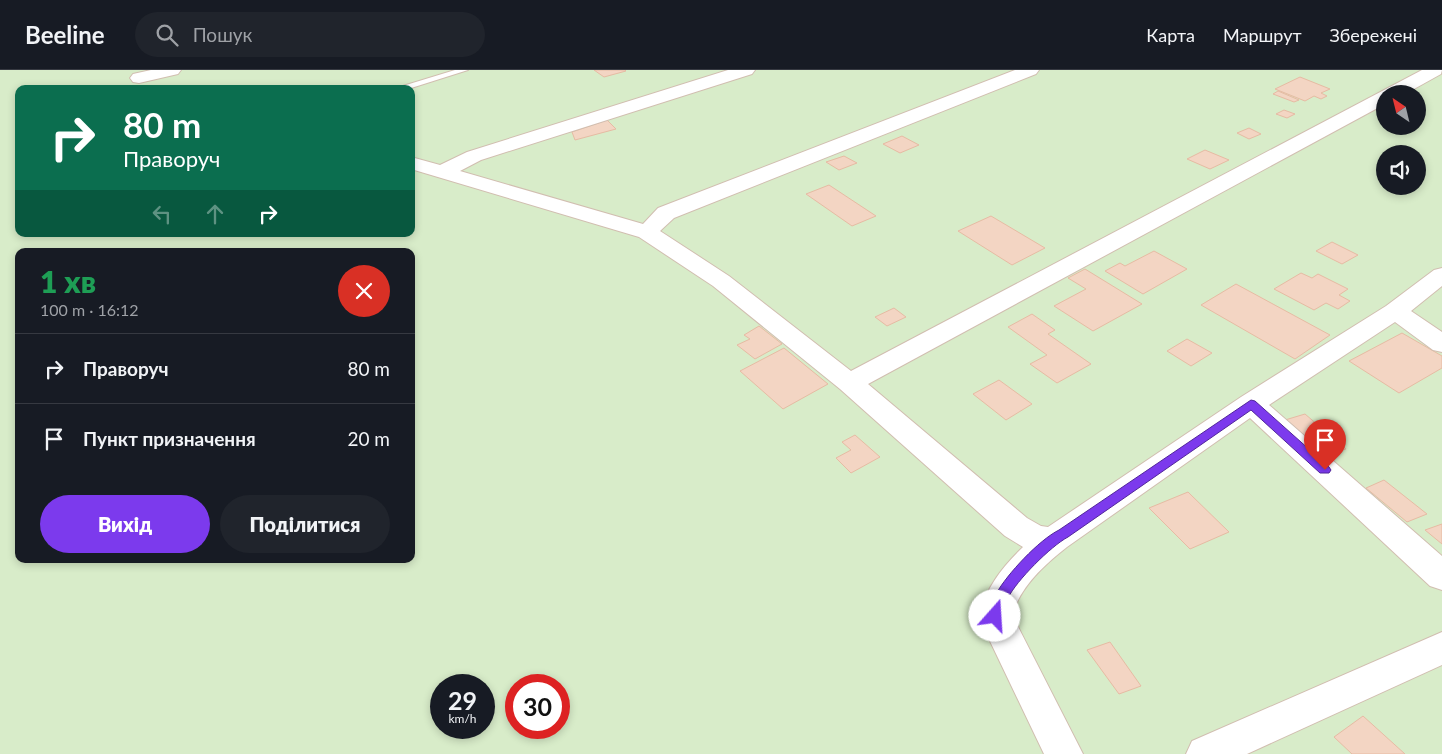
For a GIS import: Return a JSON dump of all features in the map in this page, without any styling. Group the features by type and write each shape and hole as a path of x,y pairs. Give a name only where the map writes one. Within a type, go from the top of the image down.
{"street":[{"path":"141,79 172,70"},
{"path":"440,173 474,156 746,70"},
{"path":"647,232 666,213 1030,70"},
{"path":"1408,85 1435,70"},
{"path":"849,383 1376,102"},
{"path":"415,164 647,232 721,281 849,383 1016,526 1035,538 1051,540"},
{"path":"1064,754 995,616 1000,598 1008,585 1051,540 1064,533 1251,404 1395,311 1442,275"},
{"path":"1395,311 1442,344"},
{"path":"1251,404 1442,576"},
{"path":"1205,754 1442,648"}],"lane":[{"path":"411,85 464,70"}],"green space":[{"path":"0,70 1442,70 1442,754 0,754"}],"building":[{"path":"594,70 625,70 626,71 604,77"},
{"path":"1300,77 1330,89 1321,93 1327,96 1321,99 1314,96 1305,101 1275,89"},
{"path":"1278,91 1299,100 1294,102 1273,94"},
{"path":"1284,110 1295,114 1287,118 1276,114"},
{"path":"607,120 616,129 575,140 572,132"},
{"path":"1249,128 1261,134 1249,139 1237,133"},
{"path":"902,136 919,145 900,153 883,144"},
{"path":"1205,150 1229,160 1210,169 1187,159"},
{"path":"844,156 857,163 839,170 826,162"},
{"path":"829,185 876,216 852,226 806,194"},
{"path":"991,216 1045,248 1012,265 958,231"},
{"path":"1332,242 1358,255 1342,264 1316,251"},
{"path":"1154,251 1187,269 1143,294 1105,271 1120,263 1125,266"},
{"path":"1085,269 1142,304 1093,331 1054,306 1086,289 1068,278"},
{"path":"1301,273 1312,278 1318,274 1348,289 1339,295 1350,301 1338,309 1326,303 1314,310 1274,289"},
{"path":"1236,284 1330,335 1295,359 1201,305"},
{"path":"894,308 906,317 887,326 875,317"},
{"path":"1032,314 1055,330 1048,334 1091,364 1057,383 1030,364 1047,355 1008,327"},
{"path":"759,326 782,344 755,359 737,345 750,339 744,335"},
{"path":"1402,333 1442,356 1442,368 1399,393 1349,361"},
{"path":"1187,339 1212,353 1191,366 1167,351"},
{"path":"784,348 828,384 783,409 740,371"},
{"path":"999,380 1032,404 1006,420 973,394"},
{"path":"1305,414 1346,449 1326,456 1285,420"},
{"path":"855,435 880,457 851,473 836,458 851,450 842,442"},
{"path":"1384,480 1427,514 1407,522 1366,488"},
{"path":"1188,492 1229,532 1190,549 1149,508"},
{"path":"1442,524 1442,544 1425,530"},
{"path":"1110,642 1141,686 1119,694 1087,650"},
{"path":"1363,716 1405,754 1352,754 1334,737"}],"route":[{"path":"995,616 1000,598 1008,585 1051,540 1064,533 1251,404 1325,470"}]}
